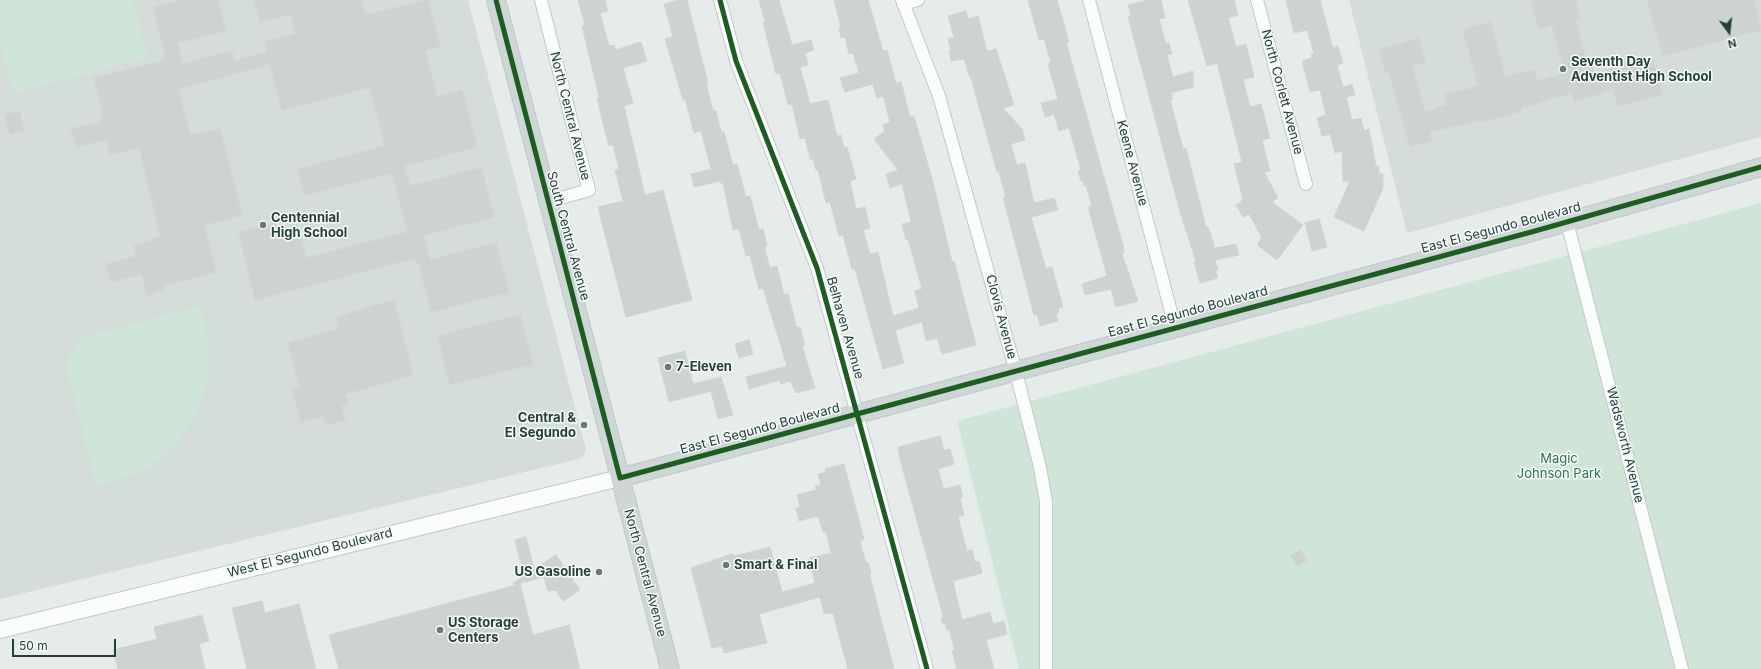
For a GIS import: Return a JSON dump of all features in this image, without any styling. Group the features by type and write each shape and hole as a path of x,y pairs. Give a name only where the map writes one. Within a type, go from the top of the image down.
{"main road":[{"name":"South Central Avenue","path":"496,0 547,202 620,478"},
{"name":"East El Segundo Boulevard","path":"620,478 1567,222 1761,166"},
{"name":"West El Segundo Boulevard","path":"0,630 620,478"},
{"name":"North Central Avenue","path":"620,478 670,669"}],"street":[{"name":"North Central Avenue","path":"541,0 589,190 547,202"},
{"name":"Belhaven Avenue","path":"720,0 736,61 817,268 927,669"},
{"path":"902,2 918,0"},
{"name":"Keene Avenue","path":"1089,0 1175,327"},
{"name":"North Corlett Avenue","path":"1257,0 1306,184"},
{"name":"Clovis Avenue","path":"902,2 939,96 1016,372 1039,464 1046,501 1046,669"},
{"name":"Wadsworth Avenue","path":"1567,222 1682,669"}],"shaded area":[{"name":"Centennial High School","path":"0,0 468,0 586,449 584,455 579,459 0,599"},
{"name":"Seventh Day Adventist High School","path":"1349,0 1761,0 1761,137 1407,233"}],"green space":[{"path":"0,0 133,0 148,58 13,93 0,42"},
{"name":"Magic Johnson Park","path":"1761,203 1761,669 1019,669 957,421"},
{"path":"200,306 209,343 209,379 196,415 177,443 144,471 96,486 65,362 80,338"}],"building":[{"path":"182,0 218,0 226,31 177,43 183,64 232,51 234,61 267,52 265,42 296,34 291,14 260,22 254,0 361,0 365,15 428,0 440,47 425,51 437,97 462,90 477,147 404,166 410,186 481,168 494,217 423,235 430,260 496,243 509,292 431,312 419,264 417,264 415,258 255,300 239,232 276,223 278,231 297,225 306,258 408,232 392,173 305,195 298,169 385,146 370,87 282,110 270,64 178,89 190,135 220,129 242,215 204,225 216,272 162,286 163,290 147,295 142,274 111,282 106,264 137,256 134,246 161,237 139,148 110,154 107,139 76,147 71,129 102,121 101,118 104,117 94,78 166,60 153,7"},
{"path":"578,0 605,0 608,11 600,13 609,46 614,45 615,50 641,42 647,61 623,68 633,103 624,106 645,195 663,190 692,300 626,317 598,207 623,201 615,170 619,169 613,145 609,146 604,127 597,98 599,97 582,26 585,25"},
{"path":"678,0 687,0 708,83 706,83 713,111 716,111 721,132 724,132 733,165 737,164 746,197 750,196 759,230 763,229 767,246 764,246 770,268 777,266 784,295 788,294 797,328 800,327 805,345 802,346 815,388 796,393 790,381 780,384 780,380 749,389 746,377 787,366 763,288 759,290 750,255 746,256 739,229 733,230 723,183 720,183 720,181 694,187 691,174 711,169 701,131 694,133 685,99 683,100 665,39 673,37 664,4"},
{"path":"759,0 779,0 792,45 811,40 814,50 805,53 808,65 800,67 810,104 828,100 837,136 841,135 844,148 847,147 856,179 850,181 856,209 865,207 870,228 863,230 870,254 878,252 893,316 919,308 915,291 922,289 908,239 906,240 902,224 911,222 902,184 890,188 886,174 898,170 874,139 885,131 883,125 890,122 883,96 877,98 873,84 845,92 840,78 859,73 853,53 849,54 845,37 841,38 839,28 841,27 834,0 868,0 883,51 887,50 896,83 901,82 910,117 914,116 933,182 952,262 954,261 976,345 942,354 937,338 926,341 922,322 895,330 904,363 883,369 855,269 852,269 843,235 839,236 830,202 826,203 818,170 816,170 813,159 810,159 805,138 800,139 792,104 788,105 780,73 776,74"},
{"path":"1028,0 1057,0 1069,42 1066,42 1123,245 1124,253 1122,254 1138,301 1116,307 1111,289 1085,295 1082,284 1107,276 1088,207 1092,206 1086,185 1084,186 1083,181 1081,181 1078,171 1081,170 1069,128 1059,131 1054,114 1045,117 1041,103 1058,99 1048,64 1051,63 1044,39 1039,40"},
{"path":"1149,0 1161,0 1165,18 1159,19 1166,44 1169,43 1172,54 1167,55 1173,77 1193,71 1193,87 1171,93 1173,99 1170,99 1183,149 1186,148 1206,227 1208,227 1215,248 1236,244 1239,255 1215,260 1218,270 1215,271 1218,278 1200,283 1194,262 1196,261 1180,212 1128,17 1131,16 1128,5"},
{"path":"1188,0 1234,0 1238,15 1228,18 1236,47 1246,44 1254,77 1244,79 1250,107 1261,104 1270,138 1262,140 1270,171 1264,172 1278,198 1272,202 1303,225 1277,260 1257,245 1262,238 1249,214 1243,217 1236,205 1242,202 1241,200 1243,199 1234,164 1242,162 1217,63 1207,66"},
{"path":"1286,0 1320,0 1333,48 1338,46 1343,63 1337,65 1343,87 1352,84 1355,95 1346,97 1352,120 1361,118 1364,131 1369,129 1376,166 1379,166 1379,174 1383,174 1383,188 1364,231 1334,217 1350,181 1343,181 1342,151 1335,153 1330,134 1322,136 1317,118 1326,115 1320,90 1310,92 1302,61 1312,58 1311,54 1314,53 1307,30 1294,33"},
{"path":"1540,0 1575,0 1580,18 1575,19 1588,67 1592,66 1595,73 1652,58 1662,94 1618,106 1613,90 1574,101 1572,93 1521,108 1522,111 1481,122 1480,120 1429,132 1432,140 1410,147 1389,72 1386,73 1379,50 1419,38 1425,62 1412,66 1425,112 1448,105 1445,95 1473,88 1472,86 1478,85 1463,30 1491,22 1505,77 1534,70 1537,80 1542,80 1565,73 1552,25 1539,29 1532,2"},
{"path":"1647,0 1754,0 1761,30 1663,56"},
{"path":"966,11 968,19 978,16 987,51 996,49 1014,105 1003,108 1022,129 1025,140 1011,144 1017,165 1025,163 1034,203 1054,198 1058,210 1031,217 1046,269 1052,267 1063,307 1058,308 1059,313 1056,314 1058,321 1040,326 1037,314 1034,315 1003,197 1006,197 999,172 997,172 971,78 964,59 951,61 949,51 951,50 948,39 954,37 948,16"},
{"path":"19,111 24,131 10,134 5,115"},
{"path":"1319,219 1327,247 1312,251 1305,223"},
{"path":"394,300 413,375 345,394 348,404 341,406 345,420 326,425 323,416 301,422 293,390 300,388 288,343 339,329 336,317"},
{"path":"520,315 533,364 450,385 438,336"},
{"path":"749,340 753,354 739,358 735,344"},
{"path":"685,351 693,384 721,377 733,415 718,419 711,391 669,402 658,358"},
{"path":"940,436 944,450 950,449 954,464 938,469 944,489 960,485 963,497 960,498 964,515 958,517 967,551 972,550 975,562 979,561 982,573 953,581 962,620 990,612 993,624 1004,621 1007,634 986,640 994,669 957,669 952,651 955,650 949,630 947,630 945,624 941,622 943,616 900,459 898,447"},
{"path":"844,464 864,539 860,542 866,563 868,562 871,572 870,577 894,669 848,669 833,613 824,614 820,597 759,614 767,643 724,653 722,646 712,648 691,568 732,554 735,556 770,547 782,592 815,583 809,558 831,553 826,532 823,532 818,516 799,521 796,508 800,507 797,495 816,490 815,486 821,485 818,474 826,472 825,469"},
{"path":"526,537 534,569 556,555 580,590 563,601 556,590 548,591 544,577 514,585 513,583 524,576 515,540"},
{"path":"1300,550 1307,560 1298,566 1291,556"},
{"name":"US Storage Centers","path":"520,584 533,635 569,625 580,669 339,669 329,635"},
{"path":"262,601 265,613 299,604 316,669 247,669 232,608"},
{"path":"202,615 209,641 199,644 205,669 118,669 113,650 157,639 154,627"}],"cycle path":[{"path":"496,0 620,478 1535,231 1761,167"},
{"path":"720,0 736,61 817,268 927,669"}],"place":[{"name":"Seventh Day Adventist High School","path":"1563,69"},
{"name":"Centennial High School","path":"263,225"},
{"name":"7-Eleven","path":"668,367"},
{"name":"Central & El Segundo","path":"584,425"},
{"name":"Smart & Final","path":"726,565"},
{"name":"US Gasoline","path":"599,572"},
{"name":"US Storage Centers","path":"440,630"}]}
